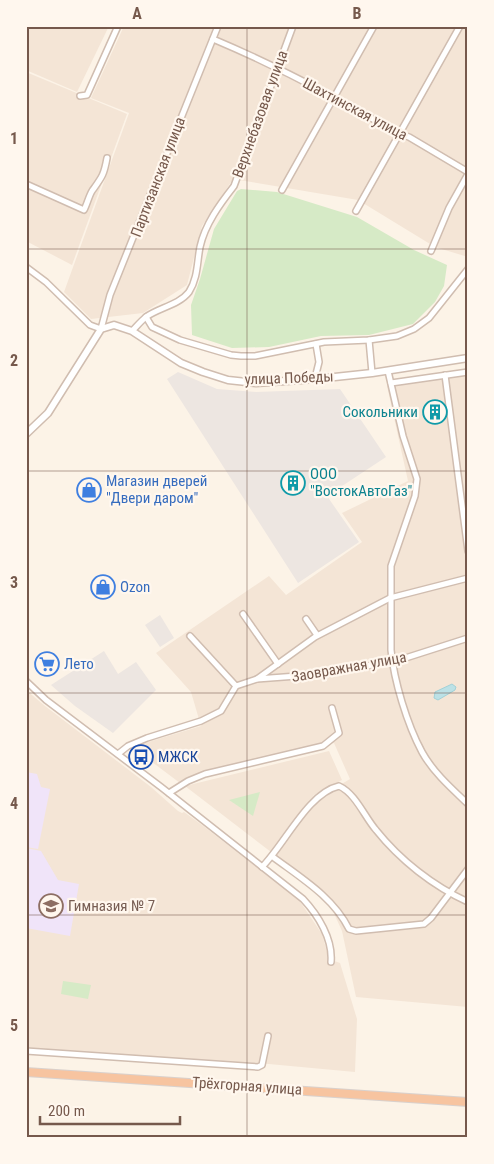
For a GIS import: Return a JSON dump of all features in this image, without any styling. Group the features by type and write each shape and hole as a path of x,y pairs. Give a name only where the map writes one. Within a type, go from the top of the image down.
{"highway":[{"name":"Трёхгорная улица","path":"26,1072 468,1102"}],"street":[{"path":"80,96 87,94 118,26"},
{"name":"Партизанская улица","path":"101,329 110,295 218,26"},
{"name":"Верхнебазовая улица","path":"132,331 146,317 184,297 189,292 194,280 200,246 221,203 234,186 293,26"},
{"path":"282,190 336,97 374,26"},
{"path":"356,211 460,26"},
{"name":"Шахтинская улица","path":"213,39 262,60 276,69 336,97 398,134 409,137 468,173"},
{"path":"26,184 84,210 92,191 97,187 103,175 107,158"},
{"path":"431,251 449,208 468,173"},
{"path":"26,268 46,282 90,325 101,329 48,413 26,434"},
{"path":"146,317 152,327 180,340 231,355 255,356 316,344 397,336 414,329 429,318 467,271"},
{"name":"улица Победы","path":"101,329 114,325 132,331 181,363 228,380 256,383 372,373 468,358"},
{"path":"368,340 372,373"},
{"path":"316,344 319,362 316,379"},
{"path":"456,360 458,373"},
{"path":"388,371 403,436 417,479 417,486 391,566 391,650 393,662 406,714 422,753 442,779 468,804"},
{"path":"391,383 468,372"},
{"path":"446,375 468,551"},
{"path":"118,754 128,746 147,738 201,721 221,711 236,686 257,679 319,634 390,598 468,578"},
{"path":"243,614 278,664"},
{"path":"306,619 319,634"},
{"path":"190,636 236,686"},
{"name":"Заовражная улица","path":"257,679 297,676 393,662 468,638"},
{"path":"26,681 46,700 296,893 312,909 325,931 330,948 331,962"},
{"path":"168,793 188,781 205,774 323,746 339,733 332,708"},
{"path":"262,867 273,857 316,798 328,790 339,786 346,789 376,830 402,858 450,894 468,902"},
{"path":"273,857 329,900 340,912 349,929 353,930 424,924 431,918 468,869"},
{"path":"26,1051 258,1067 262,1065 268,1036"}],"shaded area":[{"path":"26,26 109,26 77,92 26,70"},
{"path":"124,26 468,26 468,257 435,247 358,200 233,179 202,226 187,285 143,313 91,319 64,292 129,113 91,98"},
{"path":"26,72 127,114 72,265 26,241"},
{"path":"178,372 217,389 256,392 340,389 386,457 327,496 359,542 298,583 167,379"},
{"path":"468,373 468,1007 356,997 342,931 332,909 303,876 275,855 318,798 350,779 334,743 180,783 132,747 201,726 191,692 156,653 269,576 286,595 362,542 342,513 408,481 387,386"},
{"path":"160,615 174,638 160,647 145,625"},
{"path":"104,651 118,674 136,662 156,690 113,733 75,706 51,685"},
{"path":"26,690 151,787 178,811 184,812 202,825 299,900 322,934 329,959 340,963 357,1019 355,1072 258,1063 219,1062 26,1048"},
{"path":"329,751 342,780 314,795 271,852 185,786"},
{"path":"26,772 37,774 41,787 50,789 38,849 26,847"},
{"name":"Гимназия № 7","path":"26,848 41,851 58,880 79,884 70,936 26,928"}],"green space":[{"path":"241,189 277,192 357,217 414,250 447,265 444,286 435,302 413,324 369,335 321,336 269,347 232,348 192,335 191,305 214,229 237,191"},
{"path":"260,792 253,816 229,800"},
{"path":"63,981 91,985 88,999 61,994"}],"water":[{"path":"452,684 456,687 455,690 438,700 434,698 435,692"}],"place":[{"name":"Сокольники","path":"435,412"},
{"name":"ООО \"ВостокАвтоГаз\"","path":"293,483"},
{"name":"Магазин дверей \"Двери даром\"","path":"89,490"},
{"name":"Ozon","path":"103,587"},
{"name":"Лето","path":"47,664"},
{"name":"МЖСК","path":"141,757"},
{"name":"Гимназия № 7","path":"51,906"}]}
